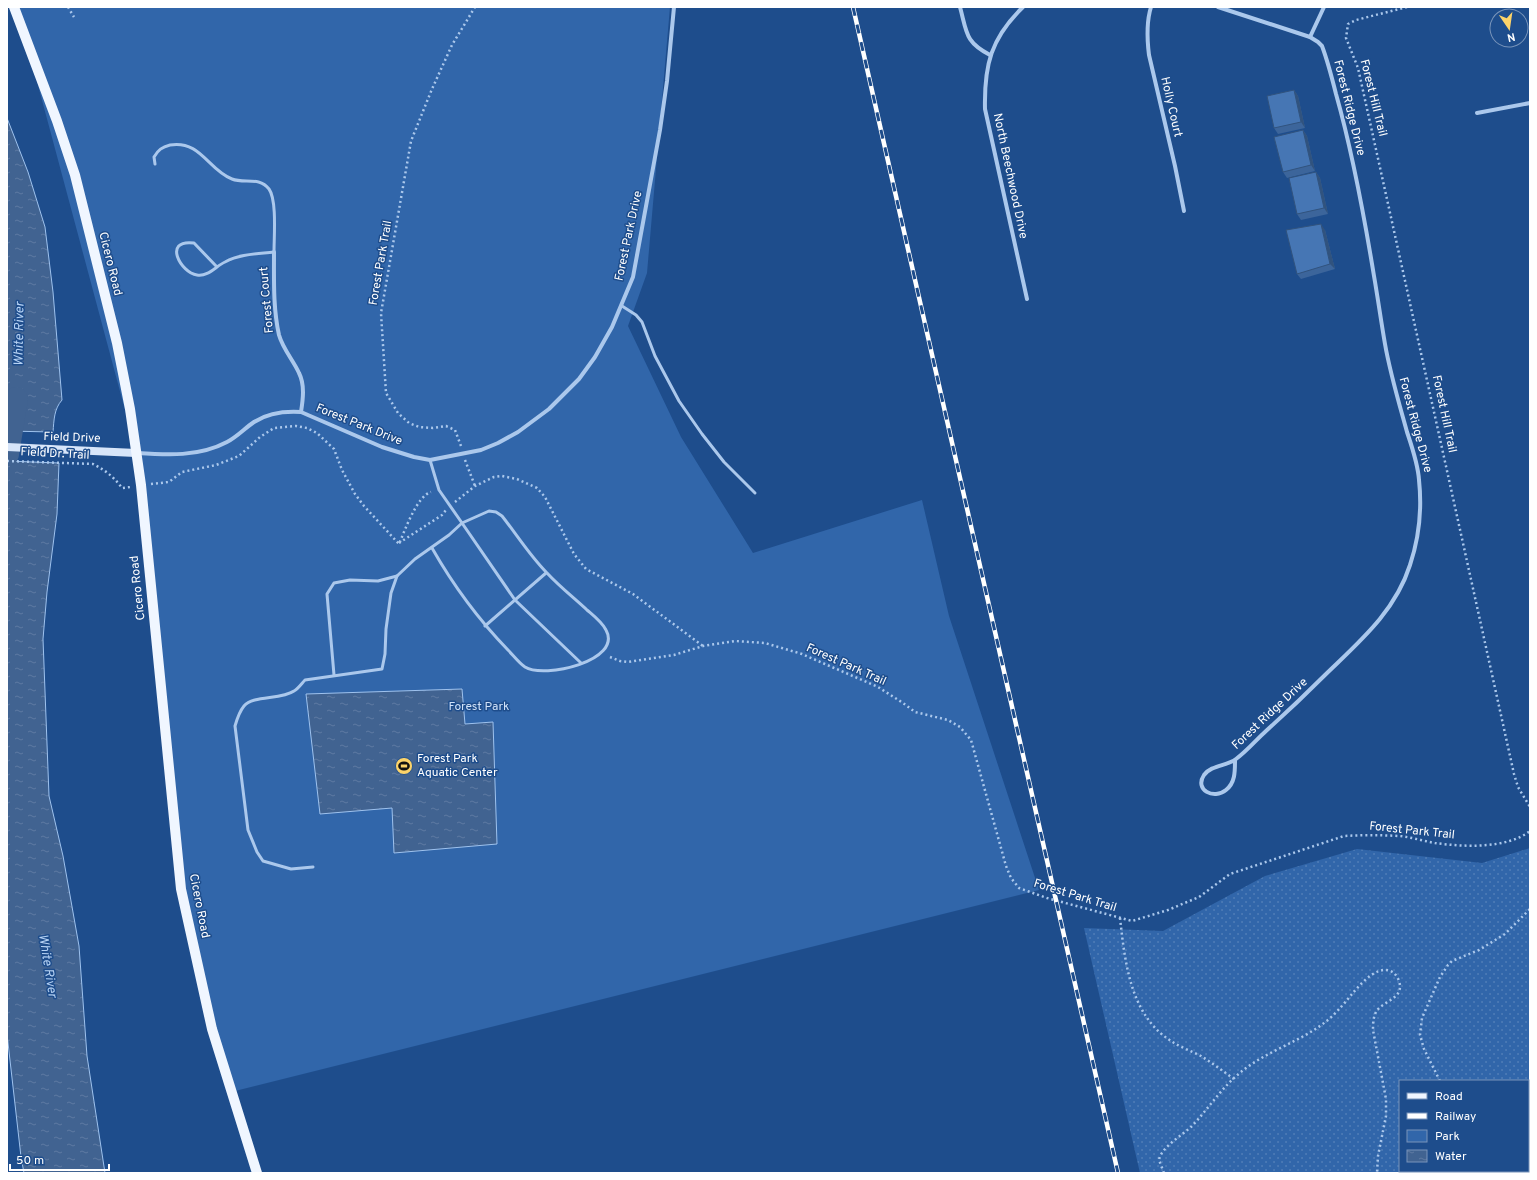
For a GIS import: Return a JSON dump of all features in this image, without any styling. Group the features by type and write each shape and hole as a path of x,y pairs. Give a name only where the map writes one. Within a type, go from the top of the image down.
{"main road":[{"name":"Cicero Road","path":"14,7 57,121 75,174 117,343 141,485 181,889 212,1029 257,1173"},
{"name":"Field Drive","path":"7,447 136,453"}],"street":[{"name":"Forest Park Drive","path":"136,453 172,455 197,452 227,442 255,421 270,414 287,411 301,412 382,447 414,457 430,460 481,450 498,443 518,432 549,409 579,379 595,357 622,306 633,277 659,137 667,81 674,7"},
{"path":"960,7 967,35 971,42 977,48 990,55"},
{"name":"North Beechwood Drive","path":"1023,7 1009,23 990,55 986,74 985,109 1027,299"},
{"name":"Holly Court","path":"1151,7 1147,40 1148,55 1184,210"},
{"path":"1218,7 1310,37 1324,7"},
{"name":"Forest Ridge Drive","path":"1235,761 1235,774 1229,788 1222,793 1216,794 1211,794 1205,791 1202,786 1202,780 1206,772 1221,765 1235,761 1259,737 1296,705 1364,638 1377,623 1401,589 1417,543 1420,515 1418,472 1394,386 1385,344 1360,195 1345,124 1322,46 1310,37"},
{"path":"1476,113 1530,103"},
{"name":"Forest Court","path":"274,252 277,326 284,349 299,373 302,381 303,389 301,412"}],"lane":[{"path":"155,164 154,156 158,150 163,147 181,145 192,148 203,154 214,167 233,180 256,180 269,189 274,212 274,252 237,257 224,262 217,267 204,274 195,275 178,261 176,256 177,250 183,243 194,243 217,267"},
{"path":"622,306 636,315 642,322 655,356 679,401 702,434 724,462 755,493"},
{"path":"430,460 439,490 515,600 581,663"},
{"path":"313,867 291,869 264,861 257,852 248,830 235,726 239,713 244,705 251,701 283,696 295,691 305,680 382,669 385,654 386,629 391,593 397,576 415,559 449,535 462,523 490,511 496,512 502,516 546,573 598,620 606,631 608,640 603,652 595,658 581,663 559,670 543,672 525,667 485,626 447,575 432,548"},
{"path":"485,626 546,573"},
{"path":"334,676 328,594 334,583 350,580 378,581 397,576"}],"path":[{"path":"68,7 74,17"},
{"name":"Forest Park Trail","path":"475,7 452,45 432,89 412,141 381,313 386,393 398,413 409,423 420,427 433,428 446,426 455,430 475,486"},
{"name":"Forest Hill Trail","path":"1407,7 1356,20 1348,24 1346,38 1358,68 1514,774 1518,787 1530,807"},
{"path":"141,485 169,482 182,472 216,465 239,456 260,437 274,428 296,426 307,428 317,433 334,449 342,470 355,494 399,544"},
{"name":"Field Dr. Trail","path":"7,461 93,464 105,470 116,479 122,488 141,485"},
{"path":"399,544 442,515 449,506 475,486 494,477 502,476 517,479 537,488 545,497 574,554 586,569 633,594 703,646"},
{"path":"399,544 416,506 428,493 439,490"},
{"name":"Forest Park Trail","path":"610,656 620,661 628,662 674,655 703,646 735,641 765,643 802,654 878,687 903,702 915,712 948,720 960,726 971,740 1006,866 1011,878 1019,888 1047,898 1132,921 1168,910 1199,897 1230,874 1344,836 1363,834 1400,836 1436,843 1473,846 1509,841 1523,836 1530,831"},
{"path":"1440,1080 1424,1048 1420,1035 1422,1018 1440,976 1452,961 1479,950 1505,934 1530,909"},
{"path":"1120,918 1126,968 1136,998 1150,1023 1170,1041 1201,1056 1234,1079"},
{"path":"1164,1173 1159,1160 1162,1152 1192,1126 1219,1093 1241,1072 1271,1052 1300,1038 1318,1027 1339,1010 1368,976 1382,970 1393,972 1398,980 1399,990 1394,998 1379,1008 1373,1019 1373,1030 1386,1099 1386,1116 1378,1156 1377,1173"}],"green space":[{"name":"Forest Park","path":"12,7 670,7 647,273 628,326 681,437 753,553 922,500 949,616 1039,890 231,1092 181,889 136,451 24,33"},
{"path":"1530,848 1530,1173 1140,1173 1084,928 1163,931 1265,876 1357,849 1482,863"}],"water":[{"path":"7,118 28,172 45,227 53,292 62,400 56,411 53,432 7,431"},
{"path":"7,461 59,463 57,514 47,592 43,639 49,796 63,856 79,946 87,1056 105,1173 24,1173 21,1157 7,1034"},
{"name":"Forest Park Aquatic Center","path":"462,689 465,724 493,722 497,844 394,853 392,808 320,814 306,694"}],"building":[{"path":"1294,90 1301,122 1274,128 1267,96"},
{"path":"1303,130 1311,165 1283,172 1274,137"},
{"path":"1316,172 1324,208 1297,214 1289,178"},
{"path":"1321,224 1330,264 1297,274 1286,230"}],"waterway":[{"name":"White River","path":"7,454 16,399"}],"railway":[{"path":"853,7 1118,1173"}],"place":[{"name":"Forest Park Aquatic Center","path":"404,766"}]}
